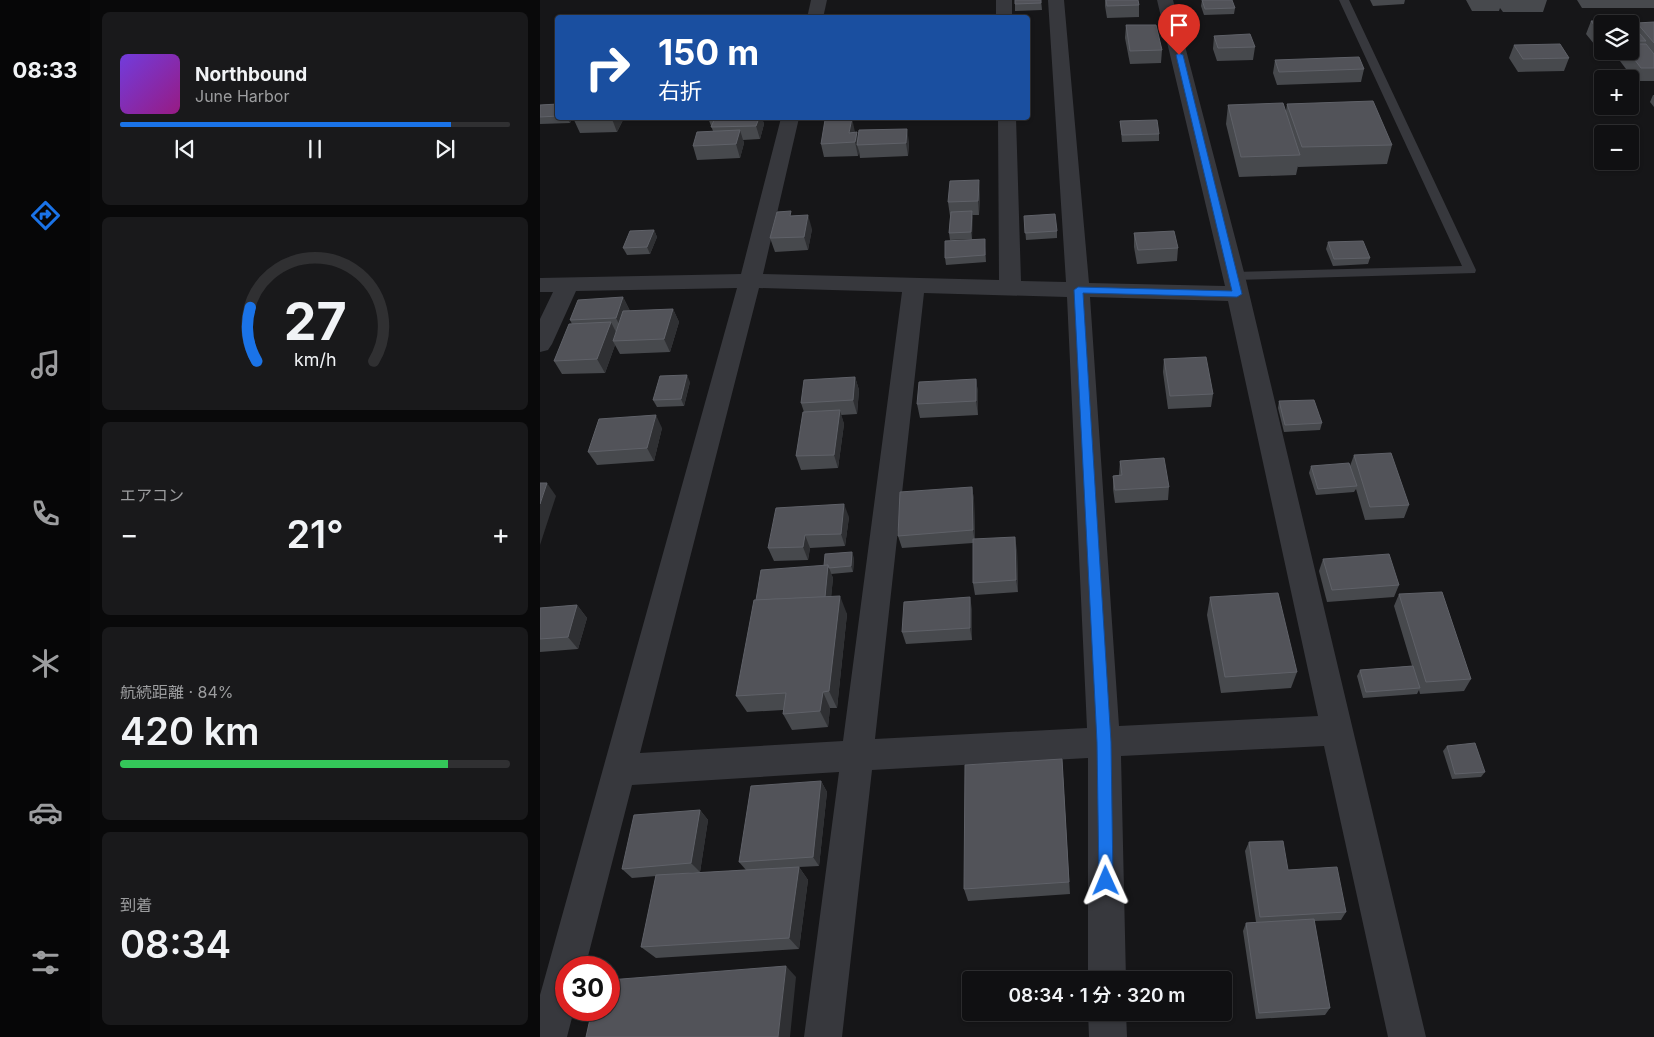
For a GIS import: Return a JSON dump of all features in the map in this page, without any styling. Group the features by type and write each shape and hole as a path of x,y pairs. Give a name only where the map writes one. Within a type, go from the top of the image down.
{"street":[{"path":"816,15 819,0"},
{"path":"1004,0 1004,15"},
{"path":"1056,0 1078,290 1104,742 1107,971"},
{"path":"1166,0 1235,285 1407,1037"},
{"path":"569,956 750,281 790,120"},
{"path":"1007,120 1010,288"},
{"path":"540,285 750,281 1078,290 1235,285"},
{"path":"540,344 568,284"},
{"path":"823,1037 914,285"},
{"path":"619,770 858,755 1337,730"},
{"path":"548,1037 555,1010"},
{"path":"1108,1021 1108,1037"}],"lane":[{"path":"1235,285 1470,270 1344,0"}],"building":[{"path":"1015,0 1041,0 1041,3 1015,4"},
{"path":"1106,0 1138,0 1139,5 1107,6"},
{"path":"1202,0 1232,0 1235,8 1205,9"},
{"path":"1654,22 1654,43 1639,25 1639,23"},
{"path":"1126,25 1156,25 1162,50 1130,51"},
{"path":"1639,33 1646,41 1639,41"},
{"path":"1250,34 1255,47 1218,48 1214,36"},
{"path":"1560,44 1569,58 1523,59 1514,45"},
{"path":"1639,44 1646,44 1654,54 1654,68 1641,68 1635,60 1639,60"},
{"path":"1359,57 1364,69 1279,72 1275,60"},
{"path":"1373,101 1392,145 1302,147 1287,104"},
{"path":"1283,103 1300,155 1241,157 1228,105"},
{"path":"555,104 555,116 540,117 540,105"},
{"path":"714,120 758,120 756,126 711,127"},
{"path":"825,120 852,120 849,133 857,132 855,142 821,144"},
{"path":"1157,120 1159,134 1122,135 1120,121"},
{"path":"907,129 906,143 857,145 859,130"},
{"path":"740,130 736,144 693,146 697,132"},
{"path":"979,180 978,201 948,202 950,181"},
{"path":"791,211 790,216 808,215 804,237 770,238 777,212"},
{"path":"972,211 971,232 949,233 951,212"},
{"path":"1055,214 1057,231 1025,233 1024,216"},
{"path":"654,230 647,247 623,248 630,231"},
{"path":"1174,231 1178,248 1138,250 1134,233"},
{"path":"985,239 985,255 945,258 945,241"},
{"path":"1363,241 1370,258 1334,259 1328,242"},
{"path":"623,297 616,318 570,320 578,300"},
{"path":"673,309 664,339 613,341 623,311"},
{"path":"611,322 597,359 554,361 569,324"},
{"path":"1206,357 1213,394 1170,396 1164,359"},
{"path":"687,375 681,399 653,400 660,376"},
{"path":"855,377 853,400 801,403 804,380"},
{"path":"976,379 976,401 917,404 919,382"},
{"path":"1314,400 1322,423 1285,425 1279,401"},
{"path":"840,410 834,455 796,456 803,412"},
{"path":"656,415 647,448 588,452 599,419"},
{"path":"1391,453 1409,505 1370,507 1354,455"},
{"path":"1164,458 1169,487 1115,490 1113,476 1122,475 1120,461"},
{"path":"1349,463 1357,486 1318,489 1311,466"},
{"path":"540,483 547,483 540,504"},
{"path":"972,487 973,530 898,536 900,492"},
{"path":"844,504 841,534 805,535 803,547 768,548 776,508"},
{"path":"1015,537 1016,580 973,583 973,539"},
{"path":"852,552 851,566 829,568 828,565 824,566 825,554"},
{"path":"1389,554 1399,585 1332,590 1323,559"},
{"path":"828,565 825,597 756,600 761,570"},
{"path":"1442,592 1471,679 1426,682 1399,594"},
{"path":"1278,593 1297,672 1225,677 1210,597"},
{"path":"840,596 829,691 823,692 820,711 783,714 786,693 736,696 754,600"},
{"path":"970,597 970,628 902,632 904,602"},
{"path":"577,605 568,637 540,639 540,608"},
{"path":"1413,666 1420,688 1366,692 1360,670"},
{"path":"1475,743 1485,772 1455,774 1447,746"},
{"path":"1062,759 1069,882 964,889 965,765"},
{"path":"821,781 813,857 739,862 751,786"},
{"path":"700,810 691,863 622,869 634,815"},
{"path":"1283,841 1288,870 1337,867 1346,912 1260,917 1249,842"},
{"path":"799,867 789,938 641,947 656,875"},
{"path":"1314,919 1330,1008 1259,1013 1246,923"},
{"path":"786,966 778,1037 586,1037 590,1021 620,1021 620,979"}],"route":[{"path":"1106,881 1104,742 1078,290 1237,294 1179,55"}]}
